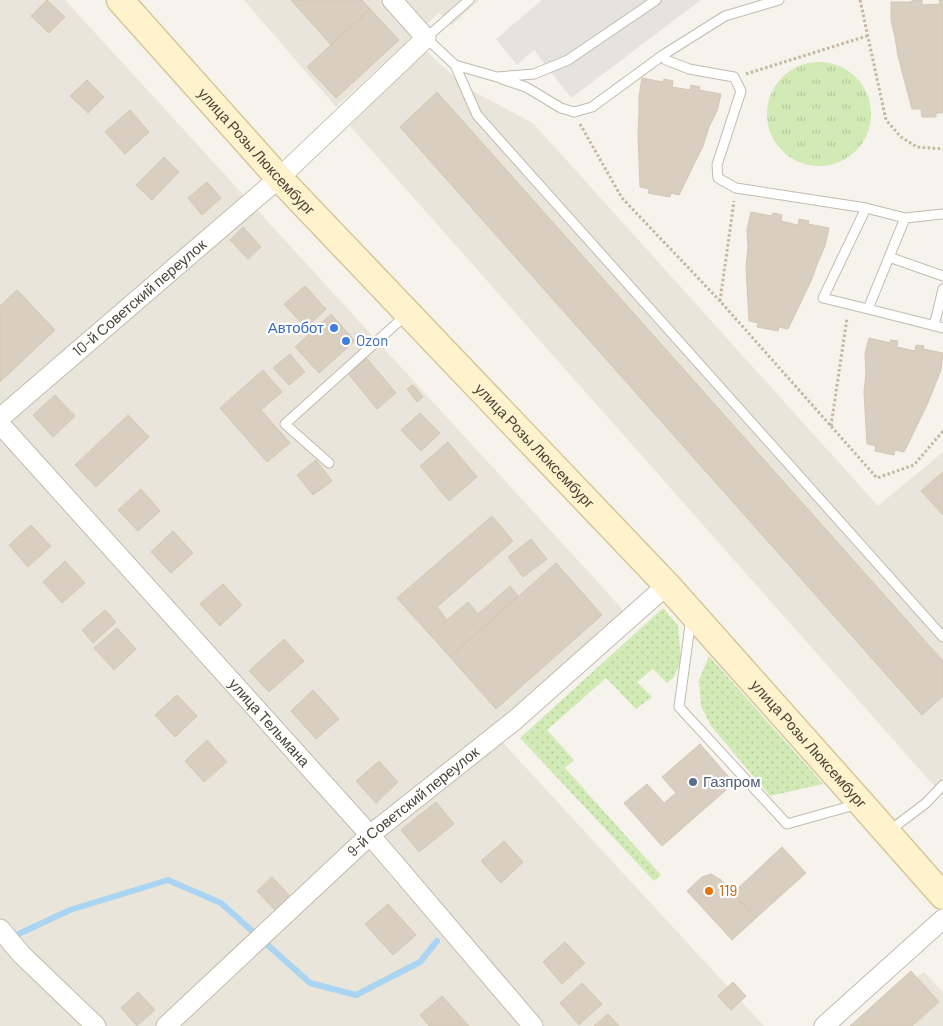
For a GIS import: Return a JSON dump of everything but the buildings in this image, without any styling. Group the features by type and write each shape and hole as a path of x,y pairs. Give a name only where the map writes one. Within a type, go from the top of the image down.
{"main road":[{"name":"улица Розы Люксембург","path":"120,0 279,178 667,585 943,896"}],"street":[{"path":"392,0 426,38"},
{"name":"10-й Советский переулок","path":"0,418 279,178 426,38"},
{"name":"улица Тельмана","path":"0,424 370,836 533,1026"},
{"name":"9-й Советский переулок","path":"166,1026 370,836 516,720 667,585"},
{"path":"824,1026 943,919"},
{"path":"0,929 22,955 96,1026"}],"lane":[{"path":"469,0 426,38 455,65 477,115 943,637"},
{"path":"497,78 534,74 568,60 656,0"},
{"path":"455,65 526,87 561,108 574,112 592,107 663,55 725,16 779,0"},
{"path":"663,55 666,60 688,69 734,78 741,91 717,165 718,178 736,188 866,208 905,218 943,214"},
{"path":"866,208 823,298 938,327 943,289"},
{"path":"868,309 905,218"},
{"path":"889,257 943,276"},
{"path":"329,464 285,424 408,313"},
{"path":"692,613 679,708 787,824 861,803"},
{"path":"887,832 926,803 943,785"}],"path":[{"path":"860,0 886,120 901,137 917,148 943,149"},
{"path":"734,78 867,36"},
{"path":"574,112 622,198 720,301 877,478 914,464 943,431"},
{"path":"720,301 736,188"},
{"path":"831,426 850,305"}],"shaded area":[{"path":"0,0 65,0 626,613 494,733 764,1026 0,1026"},
{"path":"244,0 479,0 452,25 439,13 336,107"},
{"path":"542,0 701,0 571,98 534,50 517,65 496,39"},
{"path":"424,49 465,87 533,123 878,506 943,452 943,796 350,126"},
{"path":"924,972 943,992 943,1026 854,1026"}],"green space":[{"path":"819,62 839,66 856,77 867,94 871,114 867,134 856,151 839,162 819,166 799,162 782,151 771,134 767,114 771,94 782,77 799,66"},
{"path":"663,608 678,625 681,660 674,677 667,683 653,669 637,682 652,697 636,709 606,678 547,730 574,760 565,768 661,875 654,881 520,738"},
{"path":"709,656 823,784 770,796 711,726 701,706 699,680"}],"waterway":[{"path":"10,938 70,910 168,880 221,903 310,983 356,995 420,962 437,941"}],"place":[{"name":"Автобот","path":"334,328"},
{"name":"Ozon","path":"346,341"},
{"name":"Газпром","path":"693,782"},
{"name":"119","path":"709,891"}]}
